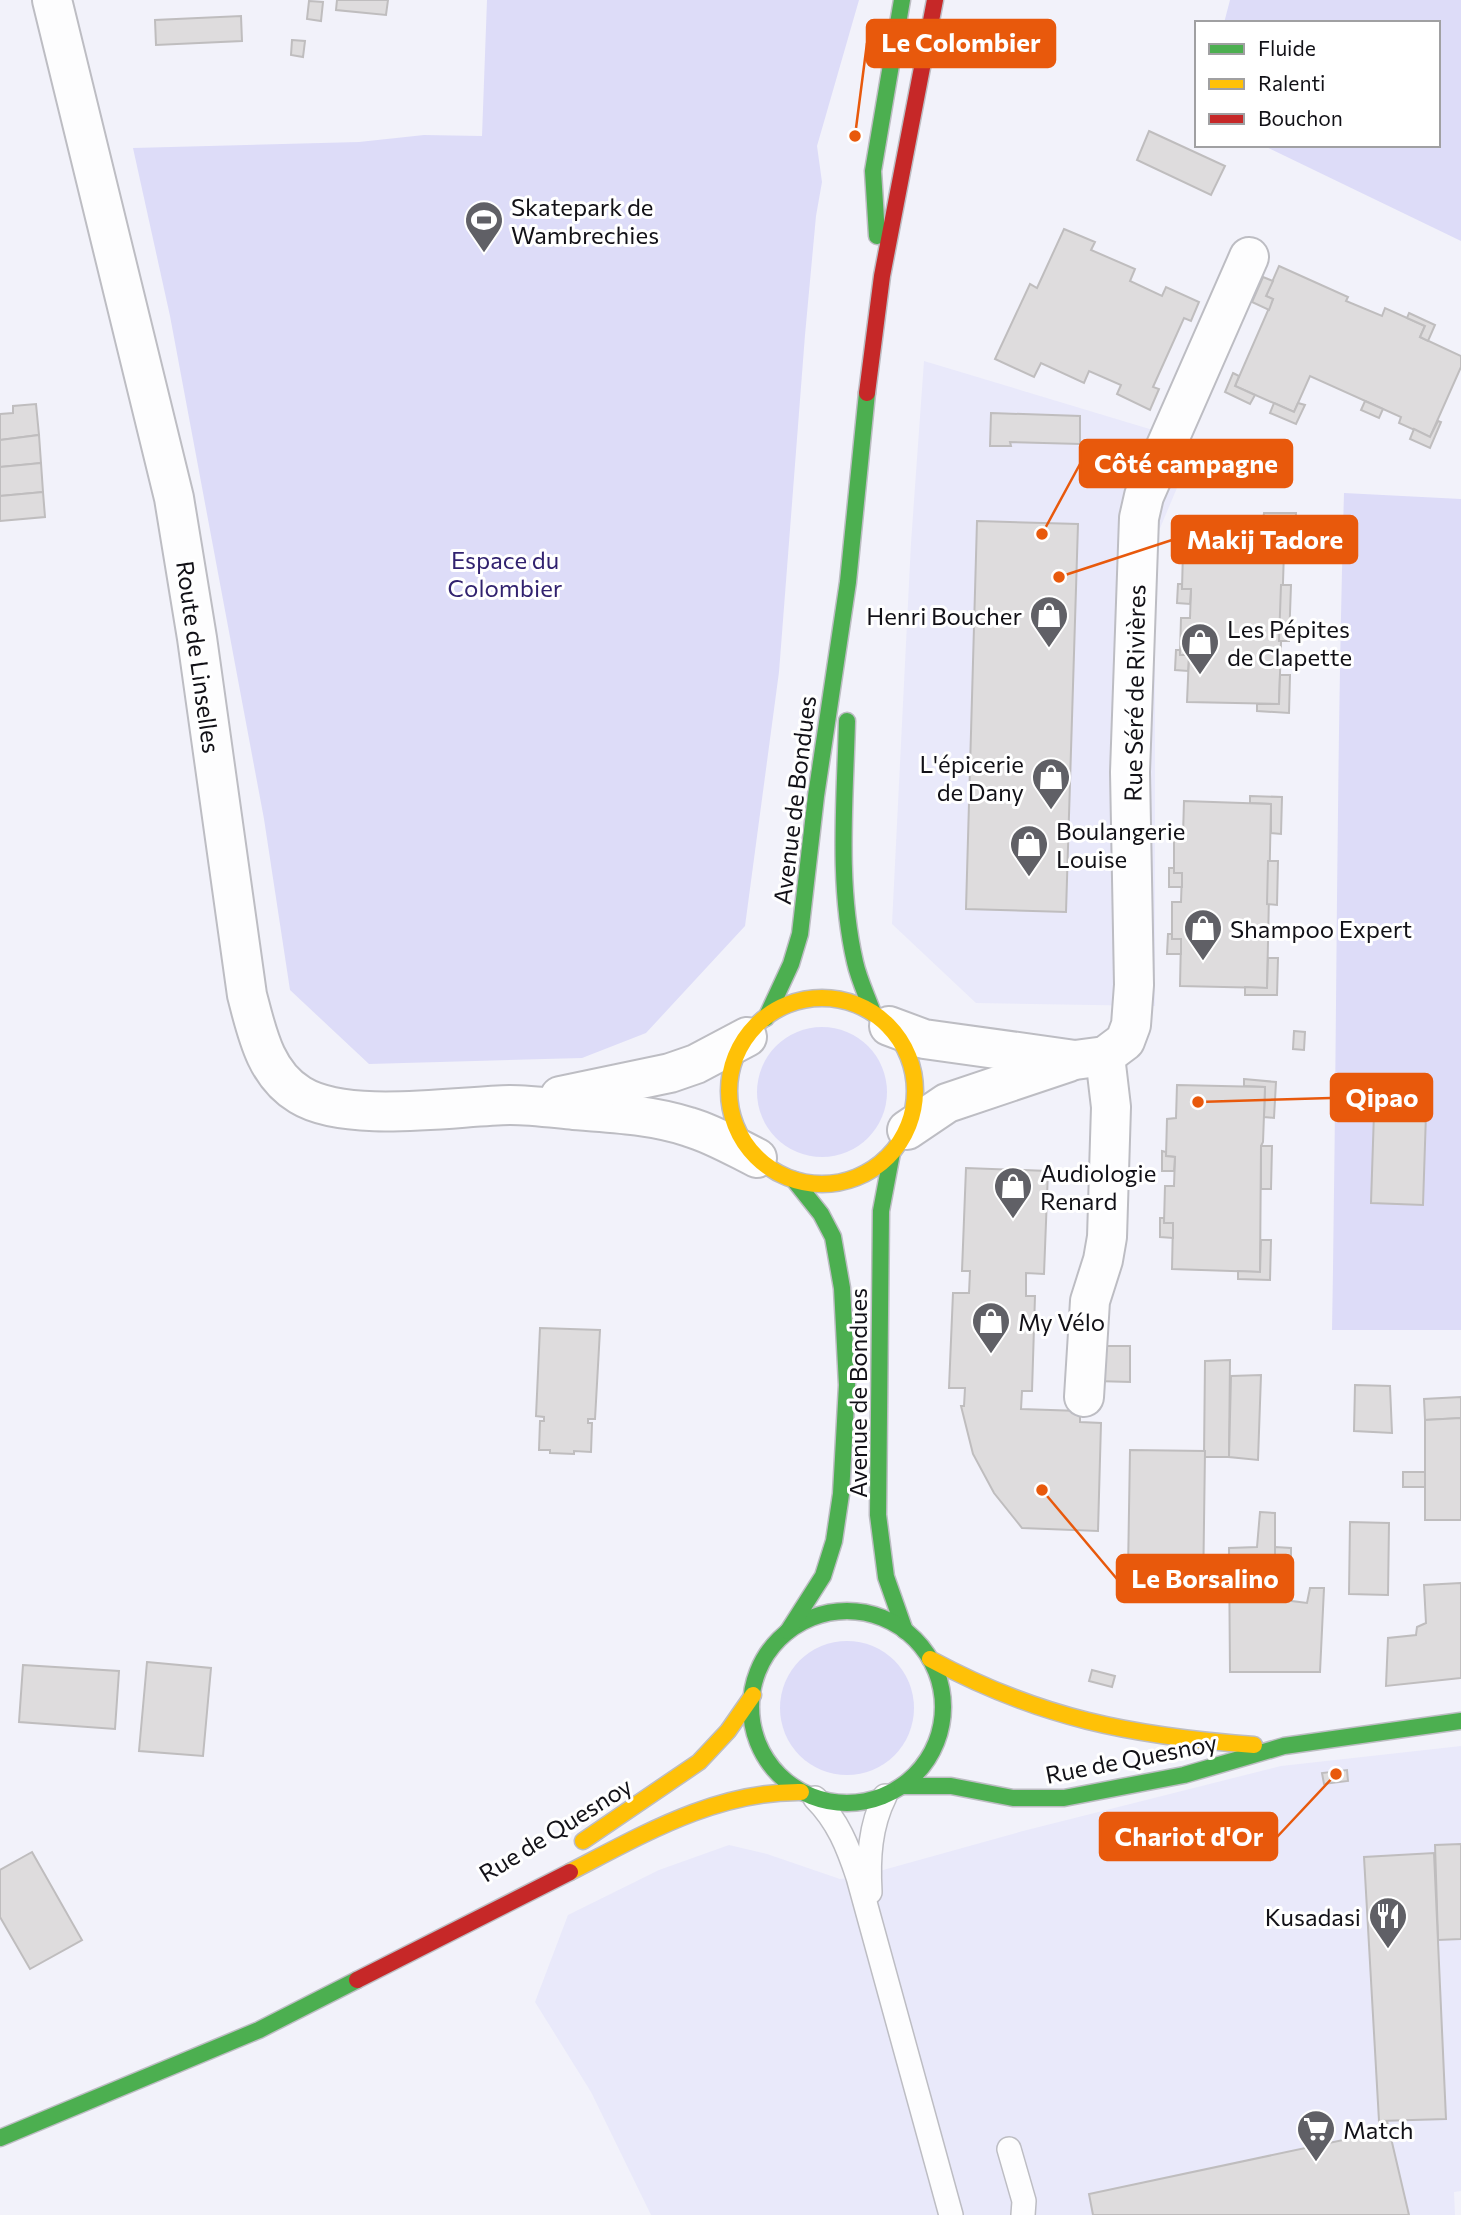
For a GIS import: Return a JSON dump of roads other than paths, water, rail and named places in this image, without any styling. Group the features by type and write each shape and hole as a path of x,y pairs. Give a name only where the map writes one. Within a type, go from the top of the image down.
{"main road":[{"name":"Avenue de Bondues","path":"882,276 875,222 873,171 902,0"},
{"name":"Avenue de Bondues","path":"756,1027 791,964 800,934 816,796 848,582 860,443 882,276 935,0"},
{"name":"Avenue de Bondues","path":"848,582 847,907 855,963 881,1020"},
{"path":"819,998 844,1000 881,1020 904,1046 914,1075 915,1100 899,1141 870,1171 851,1180 822,1185 794,1180 774,1171 757,1158 738,1131 731,1112 729,1093 732,1066 756,1027 793,1002 819,998"},
{"name":"Avenue de Bondues","path":"899,1141 881,1219 878,1515 886,1577 905,1631"},
{"name":"Avenue de Bondues","path":"786,1634 812,1596 830,1556 841,1494 847,1385 842,1288 833,1237 821,1214 794,1180"},
{"path":"845,1612 877,1616 905,1631 930,1659 943,1696 939,1736 925,1763 893,1791 850,1803 808,1795 776,1771 762,1751 752,1719 753,1695 764,1661 786,1634 814,1618 845,1612"},
{"name":"Rue de Quesnoy","path":"930,1659 953,1673 1006,1697 1065,1718 1190,1741 1284,1746"},
{"name":"Rue de Quesnoy","path":"570,1849 699,1762 728,1731 753,1695"},
{"name":"Rue de Quesnoy","path":"893,1791 951,1786 1013,1798 1064,1798 1184,1775 1284,1746 1461,1721"},
{"name":"Rue de Quesnoy","path":"0,2138 259,2030 682,1816 747,1794 771,1791 808,1795"},
{"name":"Rue de Quesnoy","path":"360,1977 523,1878"}],"street":[{"name":"Route de Linselles","path":"52,0 174,498 197,638 247,995 257,1037 268,1060 281,1079 300,1095 322,1105 373,1111 513,1105 655,1118 704,1132 757,1158"},
{"name":"Rue Séré de Rivières","path":"899,1141 947,1104 1090,1058 1125,1041 1131,1025 1133,1001 1130,772 1139,518 1144,496 1249,257"},
{"path":"881,1020 924,1040 1090,1058 1111,1107 1107,1237 1089,1308 1084,1397"},
{"name":"Route de Linselles","path":"513,1105 670,1073 696,1064 756,1027"}],"lane":[{"path":"872,1923 871,1836 878,1809 893,1791"},
{"path":"808,1795 827,1810 842,1834 872,1923 951,2215"},
{"path":"1009,2149 1024,2201 1023,2215"}],"place":[{"name":"Le Colombier","path":"855,136"},
{"name":"Skatepark de Wambrechies","path":"484,254"},
{"name":"Côté campagne","path":"1042,534"},
{"name":"Makij Tadore","path":"1059,577"},
{"name":"Henri Boucher","path":"1049,649"},
{"name":"Les Pépites de Clapette","path":"1200,676"},
{"name":"L'épicerie de Dany","path":"1051,811"},
{"name":"Boulangerie Louise","path":"1029,878"},
{"name":"Shampoo Expert","path":"1203,962"},
{"name":"Qipao","path":"1198,1102"},
{"name":"Audiologie Renard","path":"1013,1220"},
{"name":"My Vélo","path":"991,1355"},
{"name":"Le Borsalino","path":"1042,1490"},
{"name":"Chariot d'Or","path":"1336,1774"},
{"name":"Kusadasi","path":"1388,1950"},
{"name":"Match","path":"1316,2163"}],"park label":[{"name":"Espace du Colombier","path":"505,573"}]}
